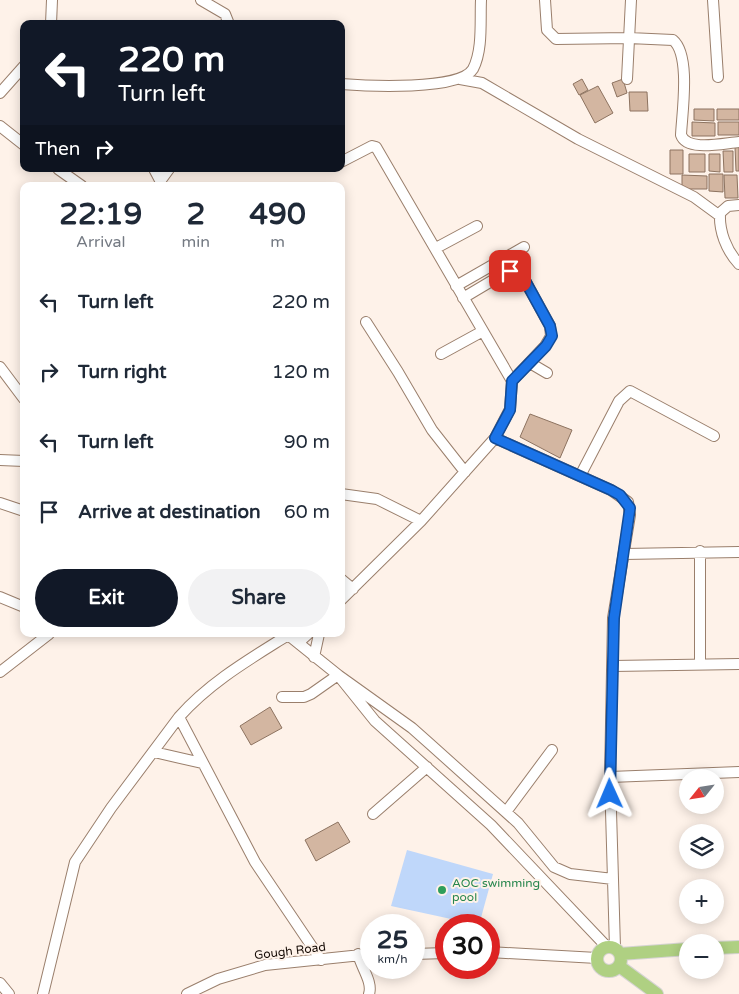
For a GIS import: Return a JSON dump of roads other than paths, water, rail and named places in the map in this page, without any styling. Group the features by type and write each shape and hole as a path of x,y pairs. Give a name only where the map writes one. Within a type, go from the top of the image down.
{"main road":[{"path":"724,948 739,947"},
{"path":"615,954 613,970 606,971 600,967 597,958 600,950 615,954 679,950"},
{"path":"615,954 644,989 657,994"}],"street":[{"path":"51,20 52,0"},
{"path":"201,0 225,14 227,20"},
{"path":"460,79 472,71 478,57 481,0"},
{"path":"545,0 546,30 556,39 629,38 673,40 678,45 683,66 681,135 684,142 692,146 739,142"},
{"path":"627,79 631,0"},
{"path":"713,0 718,77"},
{"path":"0,93 20,70"},
{"path":"345,84 402,87 460,79 482,83 578,140 694,197 720,216"},
{"path":"0,126 20,142"},
{"path":"345,160 372,146 376,147 512,381 510,410 495,438 421,521 345,596"},
{"path":"62,172 76,182"},
{"path":"739,205 728,206 720,212 721,231 727,246 739,264"},
{"path":"436,248 477,226"},
{"path":"456,286 524,247"},
{"path":"463,298 505,272 514,270 522,275 552,331 550,340 512,381"},
{"path":"366,322 432,430 465,472"},
{"path":"441,354 483,331"},
{"path":"530,363 547,373"},
{"path":"0,367 20,394"},
{"path":"580,476 620,401 630,392 714,436"},
{"path":"495,438 620,495 628,502 630,516 614,618 610,777 615,954"},
{"path":"0,460 20,461"},
{"path":"345,495 377,499 421,521"},
{"path":"0,502 20,510"},
{"path":"624,554 700,551 739,552"},
{"path":"700,551 700,664"},
{"path":"345,582 353,589"},
{"path":"0,597 20,605"},
{"path":"0,672 45,637"},
{"path":"43,994 76,862 111,808 179,717 211,686 284,637"},
{"path":"291,637 314,658 412,728 506,812 534,840 554,867 561,871 613,879"},
{"path":"298,643 305,637"},
{"path":"314,658 318,637"},
{"path":"613,666 739,664"},
{"path":"282,697 304,697 338,675"},
{"path":"338,675 375,721 491,826 615,954"},
{"path":"179,717 255,862 321,960"},
{"path":"506,812 552,750"},
{"path":"154,752 202,763"},
{"path":"372,814 427,767"},
{"path":"610,777 739,772"},
{"path":"500,953 597,958"},
{"path":"358,954 361,967 370,986 369,994"},
{"name":"Gough Road","path":"187,994 211,981 249,969 282,962 321,960 358,954"},
{"path":"0,983 9,994"}],"water":[{"name":"AOC swimming pool","path":"407,850 493,874 482,914 435,916 391,906"}],"place":[{"name":"AOC swimming pool","path":"442,890"}]}
